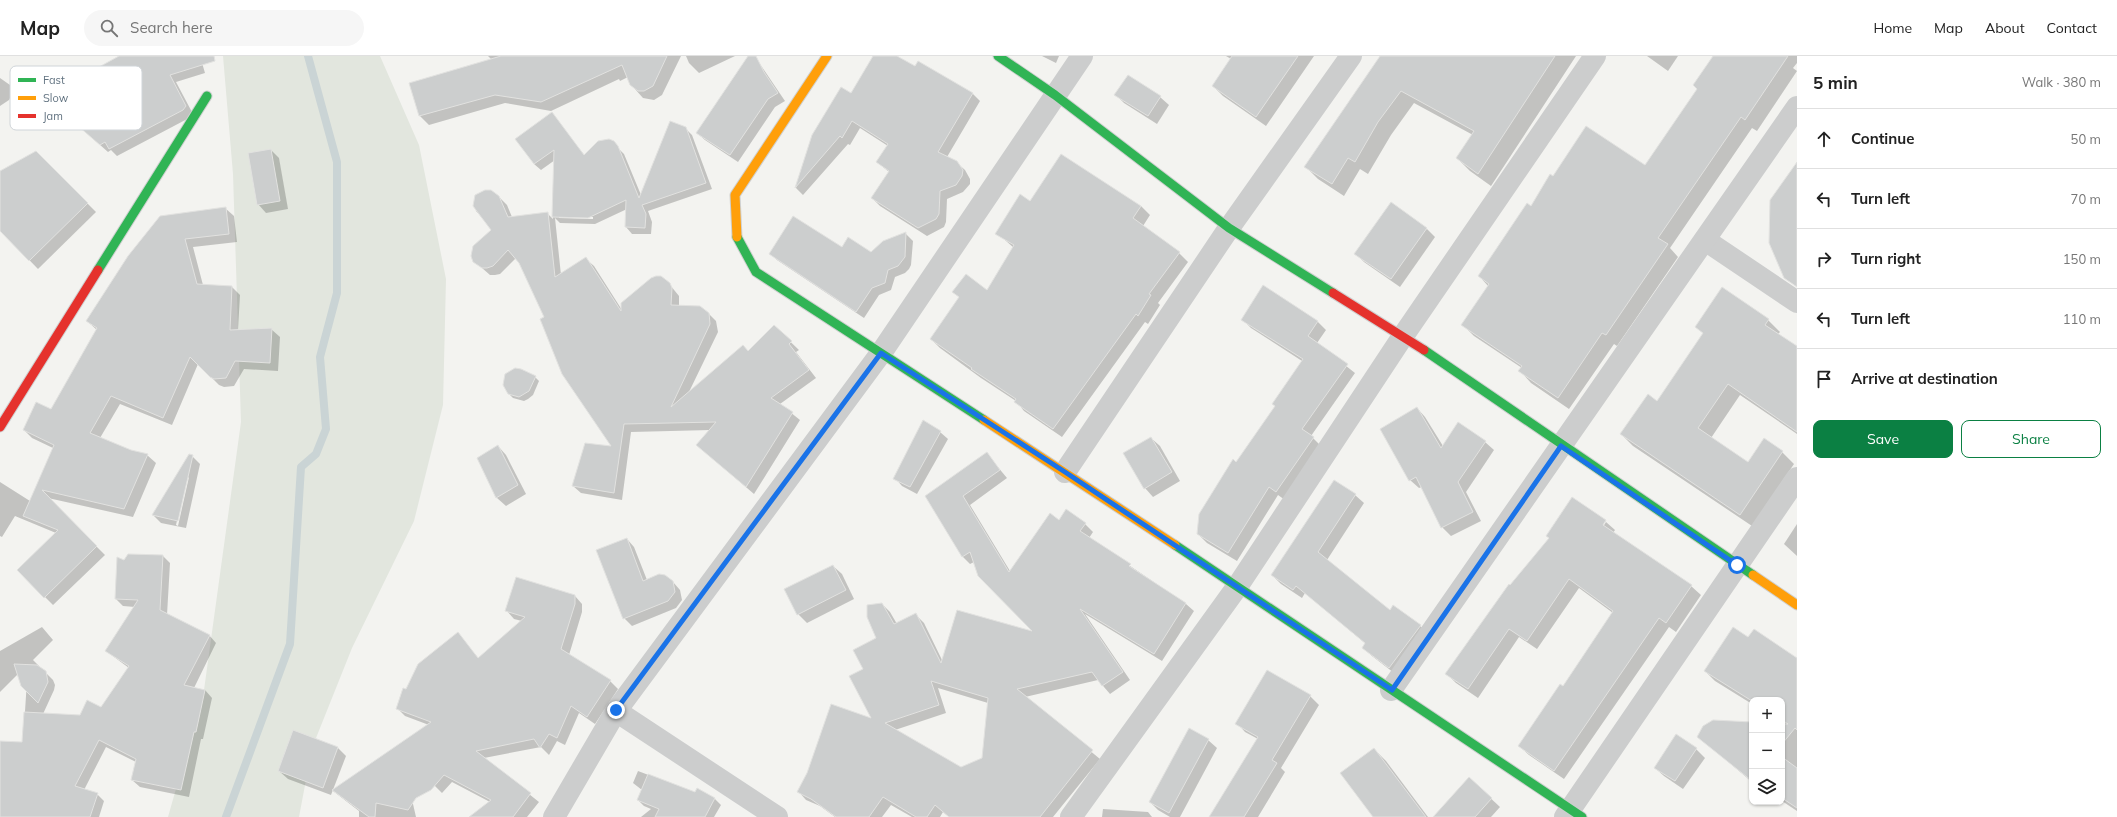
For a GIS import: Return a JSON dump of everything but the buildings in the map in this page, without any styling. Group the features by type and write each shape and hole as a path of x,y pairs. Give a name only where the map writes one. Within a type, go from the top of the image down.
{"street":[{"path":"827,56 735,195 736,238 756,272 1065,472 1392,690 1572,814 1737,565 1797,478"},
{"path":"998,56 1054,96 1229,228 1403,336 1561,446 1797,605"},
{"path":"554,817 616,710 881,353 1082,56"},
{"path":"1065,472 1229,228 1351,56"},
{"path":"1071,817 1237,587 1403,336 1595,56"},
{"path":"0,427 207,96"},
{"path":"1392,690 1797,107"},
{"path":"1705,240 1797,302"},
{"path":"616,710 777,817"}],"shaded area":[{"path":"223,56 380,56 419,145 446,279 443,405 414,521 352,648 312,748 299,817 168,817 204,690 241,422 233,174"}],"waterway":[{"path":"226,817 290,644 301,467 316,454 326,429 320,357 337,293 337,162 308,56"}],"traffic: fast":[{"path":"998,56 1055,95 1229,228 1333,293"},
{"path":"98,270 207,96"},
{"path":"737,237 756,272 984,420"},
{"path":"1424,350 1753,575"},
{"path":"1175,545 1582,817"}],"traffic: slow":[{"path":"737,237 735,195 827,56"},
{"path":"984,420 1175,545"},
{"path":"1753,575 1797,605"}],"traffic: jam":[{"path":"0,427 98,270"},
{"path":"1333,293 1424,350"}],"route":[{"path":"616,710 881,353 1065,472 1392,690 1561,446 1737,565"}]}
